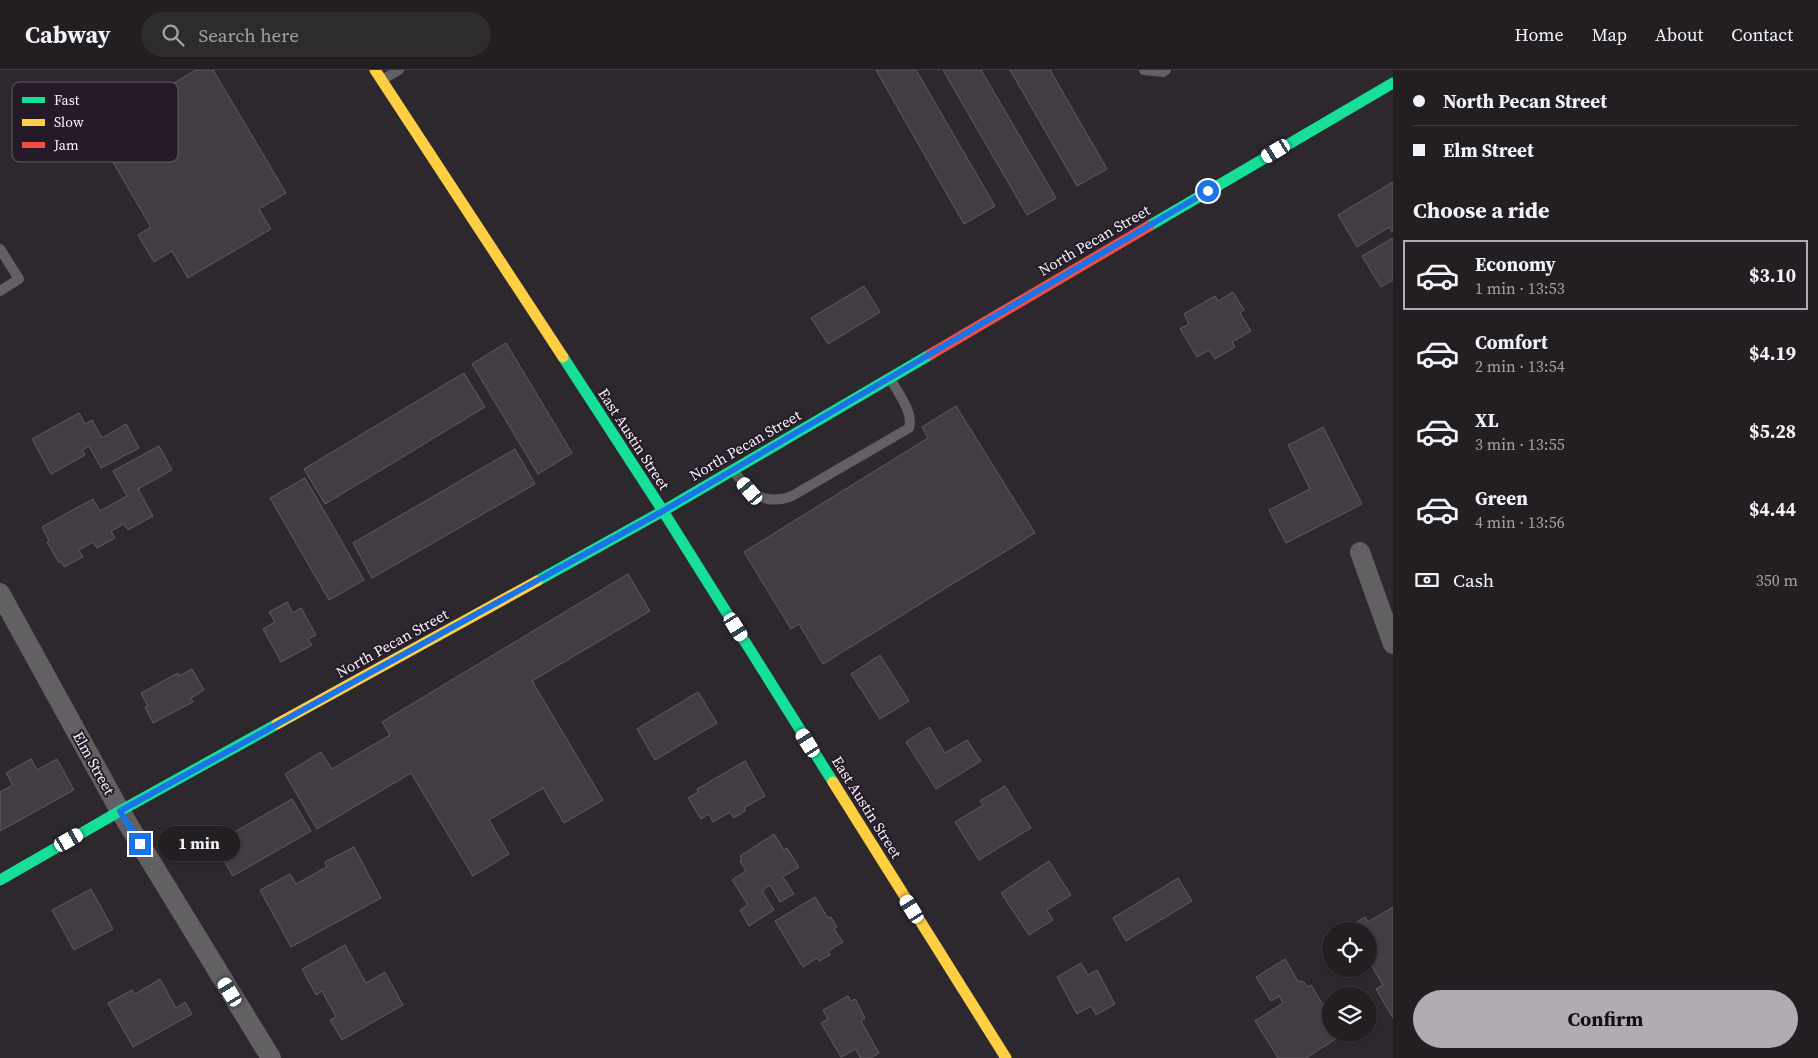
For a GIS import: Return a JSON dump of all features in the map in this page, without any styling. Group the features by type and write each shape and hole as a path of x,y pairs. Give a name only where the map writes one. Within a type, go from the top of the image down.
{"street":[{"name":"East Austin Street","path":"375,70 663,511 1006,1058"},
{"name":"North Pecan Street","path":"0,880 120,811 663,511 1393,82"},
{"path":"1360,552 1393,644"},
{"name":"Elm Street","path":"0,593 120,811 270,1058"}],"lane":[{"path":"381,80 399,70"},
{"path":"1144,70 1163,72 1166,70"},
{"path":"0,248 19,279 0,291"},
{"path":"732,470 750,491 763,498 778,501 792,496 901,433 909,428 911,421 890,378"}],"building":[{"path":"196,70 213,70 286,193 259,209 271,229 188,278 172,251 154,262 138,235 151,227 113,162 178,162 178,82 176,82"},
{"path":"876,70 916,70 995,206 964,224"},
{"path":"943,70 981,70 1056,198 1027,215"},
{"path":"1010,70 1050,70 1107,169 1077,186"},
{"path":"1393,182 1393,231 1389,227 1357,247 1338,215"},
{"path":"1393,238 1393,280 1381,287 1362,256"},
{"path":"864,286 880,312 828,344 811,318"},
{"path":"1233,292 1244,310 1240,313 1251,331 1232,342 1235,347 1215,359 1209,350 1197,357 1180,329 1189,324 1184,314 1215,296 1218,301"},
{"path":"506,343 572,453 538,474 472,364"},
{"path":"464,373 485,407 325,504 304,469"},
{"path":"956,406 1035,533 823,664 799,624 791,629 744,552 928,438 922,427"},
{"path":"79,413 85,424 92,420 102,438 126,424 139,448 101,468 89,446 82,450 85,455 51,474 32,439"},
{"path":"1323,427 1362,504 1286,543 1269,510 1310,489 1288,445"},
{"path":"159,446 172,470 138,489 153,516 128,530 124,524 111,531 115,538 97,548 93,542 79,550 83,557 64,567 61,561 59,563 47,542 49,541 42,527 93,499 100,511 127,496 113,471"},
{"path":"515,449 535,484 372,578 353,543"},
{"path":"305,478 364,580 329,600 270,498"},
{"path":"628,574 650,611 532,681 603,800 564,823 543,788 489,820 509,854 473,876 411,773 317,829 285,774 321,752 332,769 390,735 382,722"},
{"path":"287,602 293,613 301,608 316,635 308,639 312,645 281,662 263,629 275,622 269,612"},
{"path":"880,655 909,701 880,719 851,674"},
{"path":"192,669 204,690 191,698 193,702 153,723 145,707 148,706 141,693 178,673 179,676"},
{"path":"698,692 717,723 655,760 637,729"},
{"path":"929,727 945,753 967,740 981,761 936,789 906,742"},
{"path":"31,759 37,770 57,759 74,790 0,831 0,792 13,785 6,773"},
{"path":"745,761 765,796 744,808 746,810 734,818 730,812 713,822 709,814 701,819 688,798 698,792 697,789"},
{"path":"1005,786 1031,828 979,860 955,822 983,805 980,801"},
{"path":"292,799 311,831 233,876 211,838 228,829 231,834"},
{"path":"774,834 784,850 787,848 799,867 783,877 794,894 780,902 770,885 762,891 774,910 749,926 740,910 748,905 732,880 746,871 740,861 742,860 740,856"},
{"path":"354,847 381,898 291,947 260,890 290,874 296,884 327,867 325,862"},
{"path":"1049,861 1071,895 1047,910 1053,920 1029,935 1001,893"},
{"path":"1178,878 1192,901 1126,941 1113,918"},
{"path":"91,889 113,929 74,950 52,910"},
{"path":"815,897 828,918 831,917 837,927 834,929 843,942 828,951 830,955 819,961 817,958 803,967 775,921"},
{"path":"1393,907 1393,1018 1377,991 1377,988 1383,985 1377,975 1377,922 1368,922"},
{"path":"1365,917 1368,922 1357,922"},
{"path":"345,945 366,983 385,972 403,1005 342,1040 330,1020 336,1017 322,991 316,995 302,969"},
{"path":"1285,959 1298,981 1304,982 1308,987 1311,985 1322,1003 1322,1042 1331,1042 1306,1058 1278,1058 1255,1021 1283,1003 1279,996 1271,1001 1256,977"},
{"path":"1081,963 1088,975 1097,970 1115,1004 1096,1015 1091,1006 1077,1014 1057,977"},
{"path":"160,979 176,1008 185,1002 192,1014 133,1047 108,1003 132,990 135,994"},
{"path":"848,996 851,1001 855,999 865,1018 861,1021 879,1053 870,1058 860,1058 856,1049 841,1057 821,1023 828,1019 823,1010"}],"traffic: fast":[{"path":"1149,226 1393,83"},
{"path":"537,581 663,511 931,354"},
{"path":"563,357 663,511 833,782"},
{"path":"0,880 277,724"}],"traffic: slow":[{"path":"375,70 563,357"},
{"path":"277,724 537,581"},
{"path":"833,782 1006,1058"}],"traffic: jam":[{"path":"931,354 1149,226"}],"route":[{"path":"140,844 120,811 663,511 1208,191"}]}
